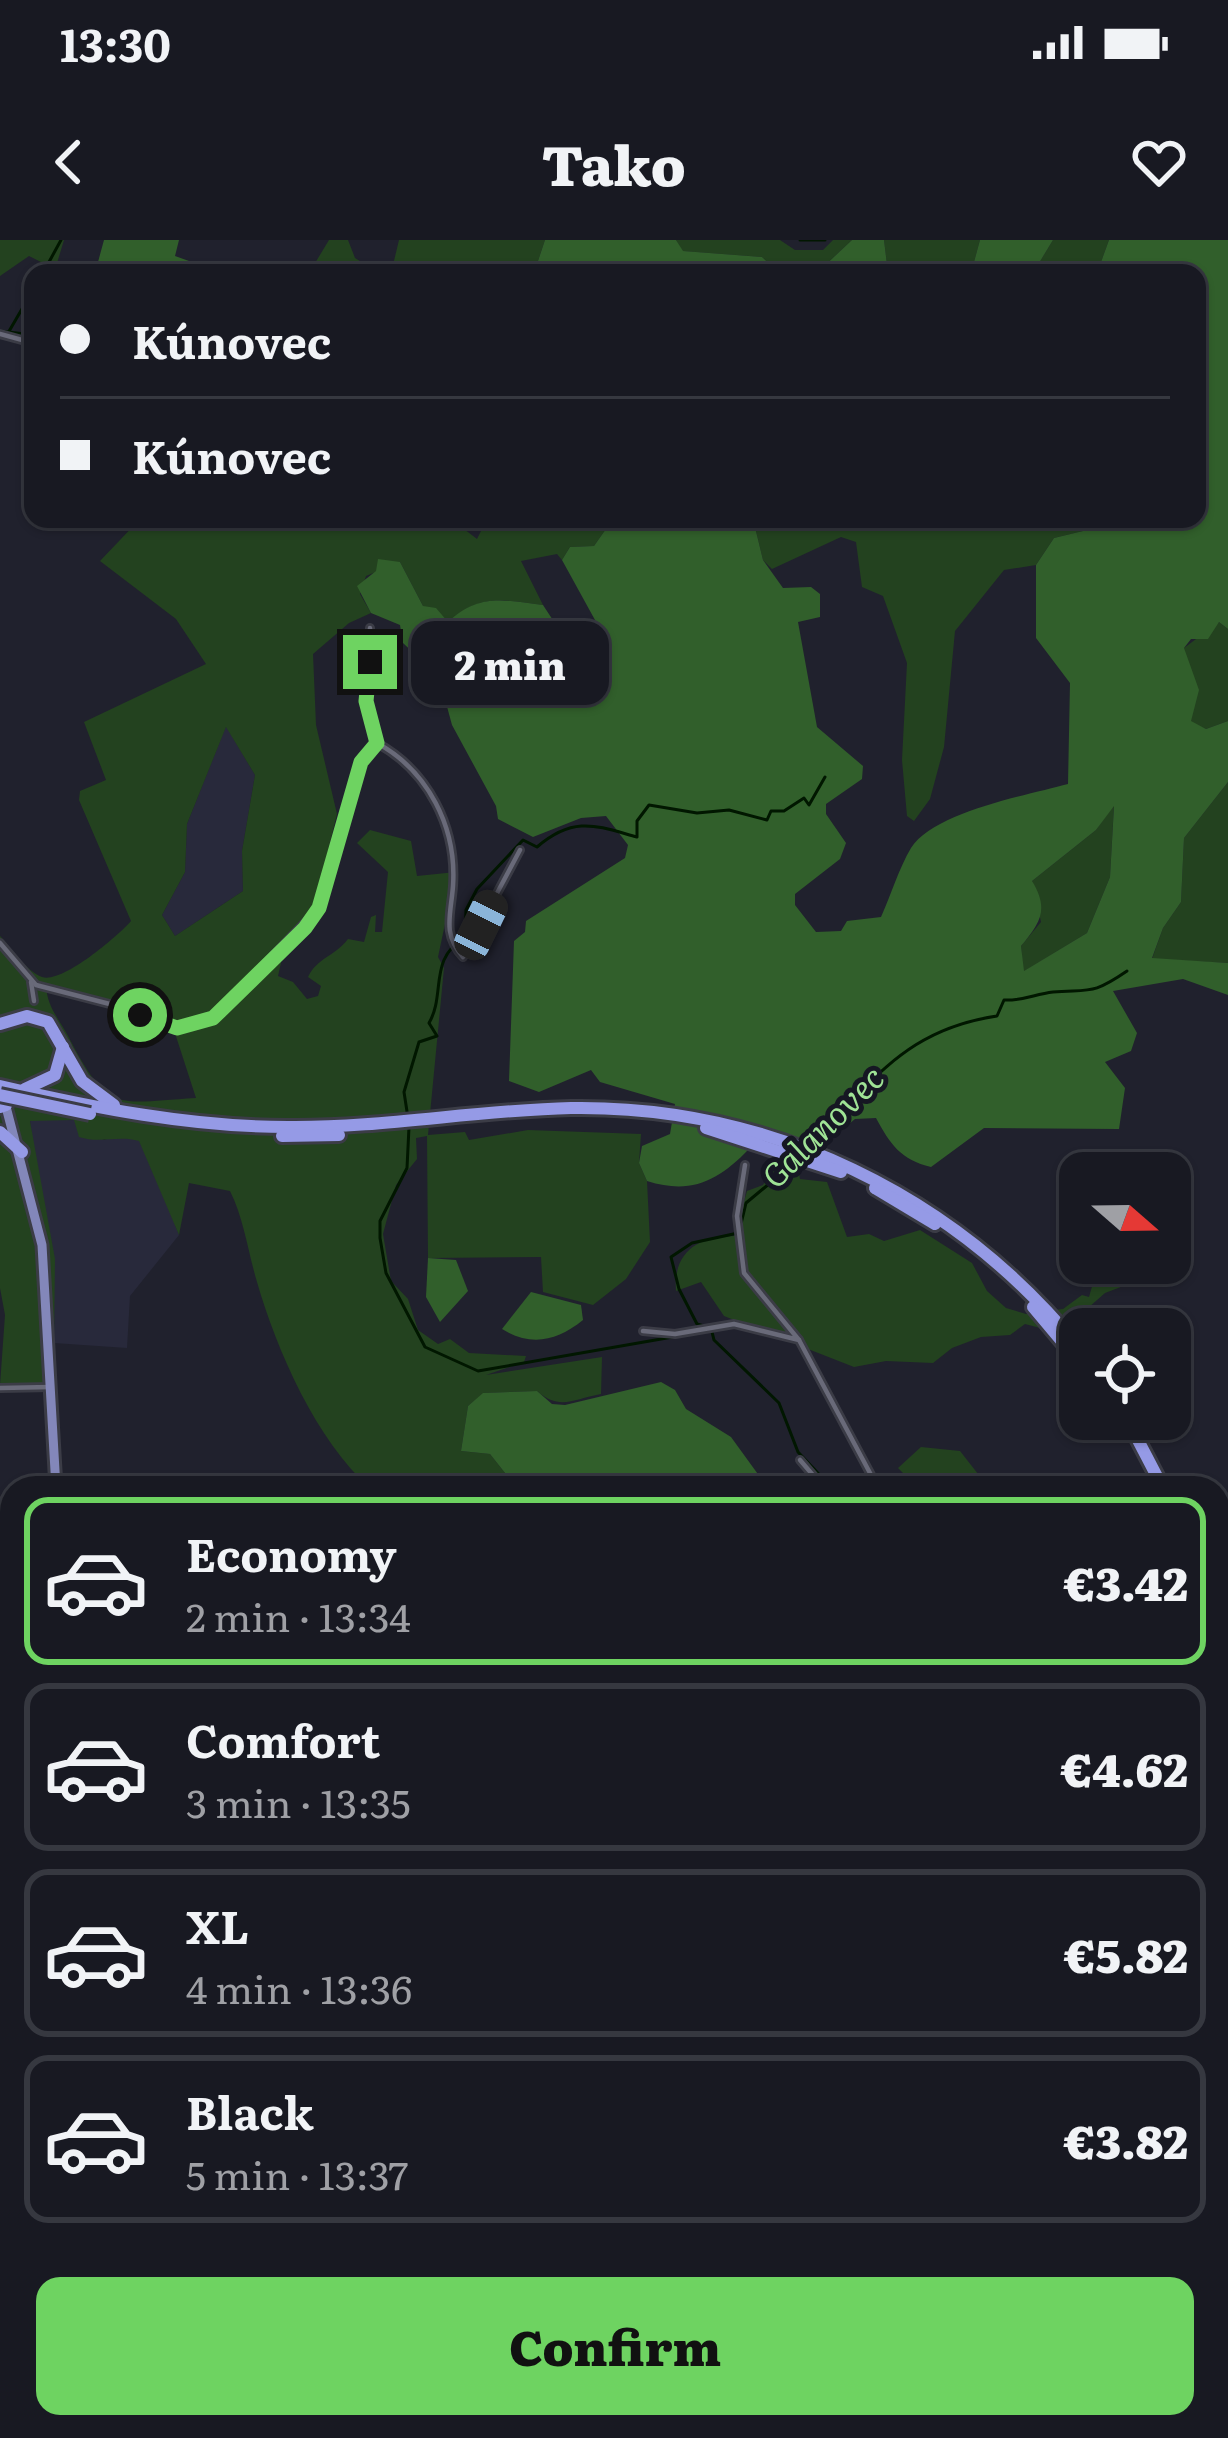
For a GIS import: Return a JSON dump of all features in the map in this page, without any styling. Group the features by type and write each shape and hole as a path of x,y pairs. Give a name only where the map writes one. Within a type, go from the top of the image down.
{"highway":[{"path":"1,1025 36,1017 62,1040 85,1085 124,1112"},
{"path":"1,1097 55,1076 63,1058 62,1040"},
{"path":"18,1090 91,1110 318,1131"},
{"path":"1,1097 212,1132 318,1131 588,1108 683,1120 811,1150 897,1196 1015,1284 1059,1331"},
{"path":"0,1132 22,1152"},
{"path":"1129,1440 1148,1476"},
{"path":"1138,1440 1157,1476"}],"main road":[{"path":"1,1097 22,1152 42,1245 55,1476"}],"street":[{"path":"370,628 366,701 377,743 427,784 445,819 453,883 449,934 463,957 520,850"},
{"path":"31,982 129,1009 161,1026 187,1027 213,1018 319,908 361,762 377,743"},
{"path":"0,943 31,982 34,1000"},
{"path":"746,1165 737,1216 744,1274 799,1340 872,1476"},
{"path":"644,1330 675,1334 734,1324 799,1340"},
{"path":"0,1388 51,1387"},
{"path":"800,1460 819,1476"}],"shaded area":[{"path":"226,726 255,775 242,851 243,891 175,936 162,915 185,872 187,824"},
{"path":"30,1120 75,1120 104,1140 119,1135 139,1140 151,1162 179,1235 130,1296 127,1348 54,1343"}],"green space":[{"path":"0,240 64,240 57,264 43,264 29,256 0,276"},
{"path":"104,240 179,240 175,256 191,264 97,264"},
{"path":"329,240 348,240 355,258 365,264 314,264"},
{"path":"399,240 545,240 537,264 393,264"},
{"path":"545,240 676,240 683,251 762,257 769,264 537,264"},
{"path":"676,240 780,240 795,250 823,250 833,240 852,240 826,264 769,264 762,257 682,251"},
{"path":"852,240 884,240 887,264 826,264"},
{"path":"884,240 980,240 973,264 887,264"},
{"path":"980,240 1053,240 1038,264 973,264"},
{"path":"1053,240 1109,240 1100,264 1038,264"},
{"path":"1109,240 1228,240 1228,629 1219,622 1208,639 1191,639 1184,648 1199,690 1191,721 1206,729 1228,721 1228,782 1184,838 1181,902 1163,928 1152,958 1228,963 1228,995 1183,979 1113,991 1137,1033 1131,1051 1105,1062 1125,1088 1119,1129 984,1128 931,1167 897,1150 876,1118 855,1119 798,1166 749,1149 715,1177 690,1185 663,1185 647,1181 639,1163 642,1146 670,1134 675,1104 600,1082 591,1070 539,1092 509,1081 514,941 525,932 526,921 625,858 628,845 606,816 581,818 533,837 498,819 496,806 452,725 439,677 403,643 400,625 371,613 357,586 376,571 378,559 400,562 423,606 436,608 448,622 470,606 516,601 543,605 562,634 595,620 562,560 570,547 594,546 607,528 755,528 763,560 783,588 811,587 820,594 820,617 798,622 817,727 863,766 862,779 826,804 826,814 846,843 840,859 795,894 795,905 816,932 841,931 847,921 881,917 911,848 940,824 1068,784 1070,683 1036,638 1036,565 1054,538 1083,531 1206,528 1206,264 1100,264","holes":["1114,806 1110,877 1087,933 1024,971 1021,946 1038,922 1041,908 1032,881 1096,830"]},
{"path":"131,528 463,528 477,539 482,528 607,528 594,546 570,547 562,560 557,554 521,561 543,605 481,603 448,623 423,606 400,562 366,576 360,594 371,613 349,623 313,654 316,725 337,814 312,915 275,952 281,963 278,976 293,982 307,999 318,996 321,986 308,977 316,965 348,939 364,942 371,917 376,915 375,932 382,932 388,872 357,843 370,830 411,841 417,876 456,872 438,957 444,968 428,1135 465,1132 469,1140 528,1130 641,1134 639,1163 647,1181 650,1242 626,1279 593,1305 543,1292 541,1257 428,1258 427,1136 416,1138 417,1159 396,1185 383,1234 391,1281 408,1299 418,1330 438,1344 450,1339 469,1353 526,1356 524,1362 486,1375 602,1357 601,1394 560,1402 537,1391 484,1393 468,1406 461,1451 490,1454 507,1476 358,1476 316,1420 287,1365 230,1191 189,1183 179,1235 139,1141 79,1137 74,1120 30,1121 55,1259 54,1343 42,1346 44,1384 0,1385 5,1315 0,1288 0,936 30,970 51,977 89,957 131,921 79,800 80,791 106,780 84,722 206,664 176,619 100,561","holes":["226,727 255,775 242,851 243,891 175,936 162,915 185,872 187,824","46,985 173,1027 196,1098 117,1098 105,1091 82,1061 48,1000"]},
{"path":"755,528 1085,528 1054,538 1036,565 1004,570 955,631 944,747 930,799 914,821 907,816 902,760 907,663 883,596 862,587 856,542 841,537 772,569 763,560"},
{"path":"1219,622 1228,629 1228,721 1206,729 1190,722 1184,648"},
{"path":"1228,782 1228,963 1152,959 1163,928 1181,902 1184,838"},
{"path":"1114,804 1110,877 1087,933 1023,972 1021,946 1041,922 1032,881 1096,830"},
{"path":"779,1157 798,1166 800,1179 827,1182 847,1237 869,1234 884,1241 920,1230 972,1263 987,1291 1006,1308 1026,1314 1059,1310 1059,1323 1044,1329 1025,1324 1010,1335 981,1337 952,1348 933,1363 886,1361 854,1367 724,1316 701,1282 676,1291 683,1257 699,1243 734,1236 747,1191 763,1185"},
{"path":"428,1258 456,1260 468,1291 440,1322 426,1297"},
{"path":"1093,1284 1129,1284 1105,1293 1088,1308 1064,1308 1082,1295 1089,1297"},
{"path":"531,1292 581,1305 583,1320 544,1339 523,1338 502,1329"},
{"path":"661,1382 675,1390 686,1409 731,1437 759,1476 507,1476 490,1454 461,1451 468,1406 483,1393 537,1391 552,1404"},
{"path":"921,1447 960,1451 980,1476 906,1476 898,1468"}],"waterway":[{"path":"48,264 61,240"},
{"path":"800,240 825,240"},
{"path":"8,333 24,305"},
{"path":"0,331 24,334"},
{"path":"408,1118 404,1092 419,1042 437,1036 429,1023 446,956 465,938 466,910 477,889 523,840 537,847 563,830 586,826 637,837 637,821 649,805 697,813 729,810 767,820 771,811 784,811 804,798 809,805 825,777"},
{"name":"Galanovec","path":"801,1142 910,1048 934,1035 997,1016 1004,1000 1091,989 1127,971"},
{"path":"409,1127 407,1168 380,1221 380,1238 386,1273 425,1347 478,1371 684,1335"},
{"name":"Galanovec","path":"741,1224 746,1203 787,1169 786,1157"},
{"name":"Galanovec","path":"738,1233 692,1243 671,1257 679,1289 697,1324 711,1328 714,1340 779,1403 798,1452 821,1476"}],"route":[{"path":"140,1015 177,1028 213,1018 305,928 319,908 337,830 364,752 377,743 366,708 370,662"}]}
